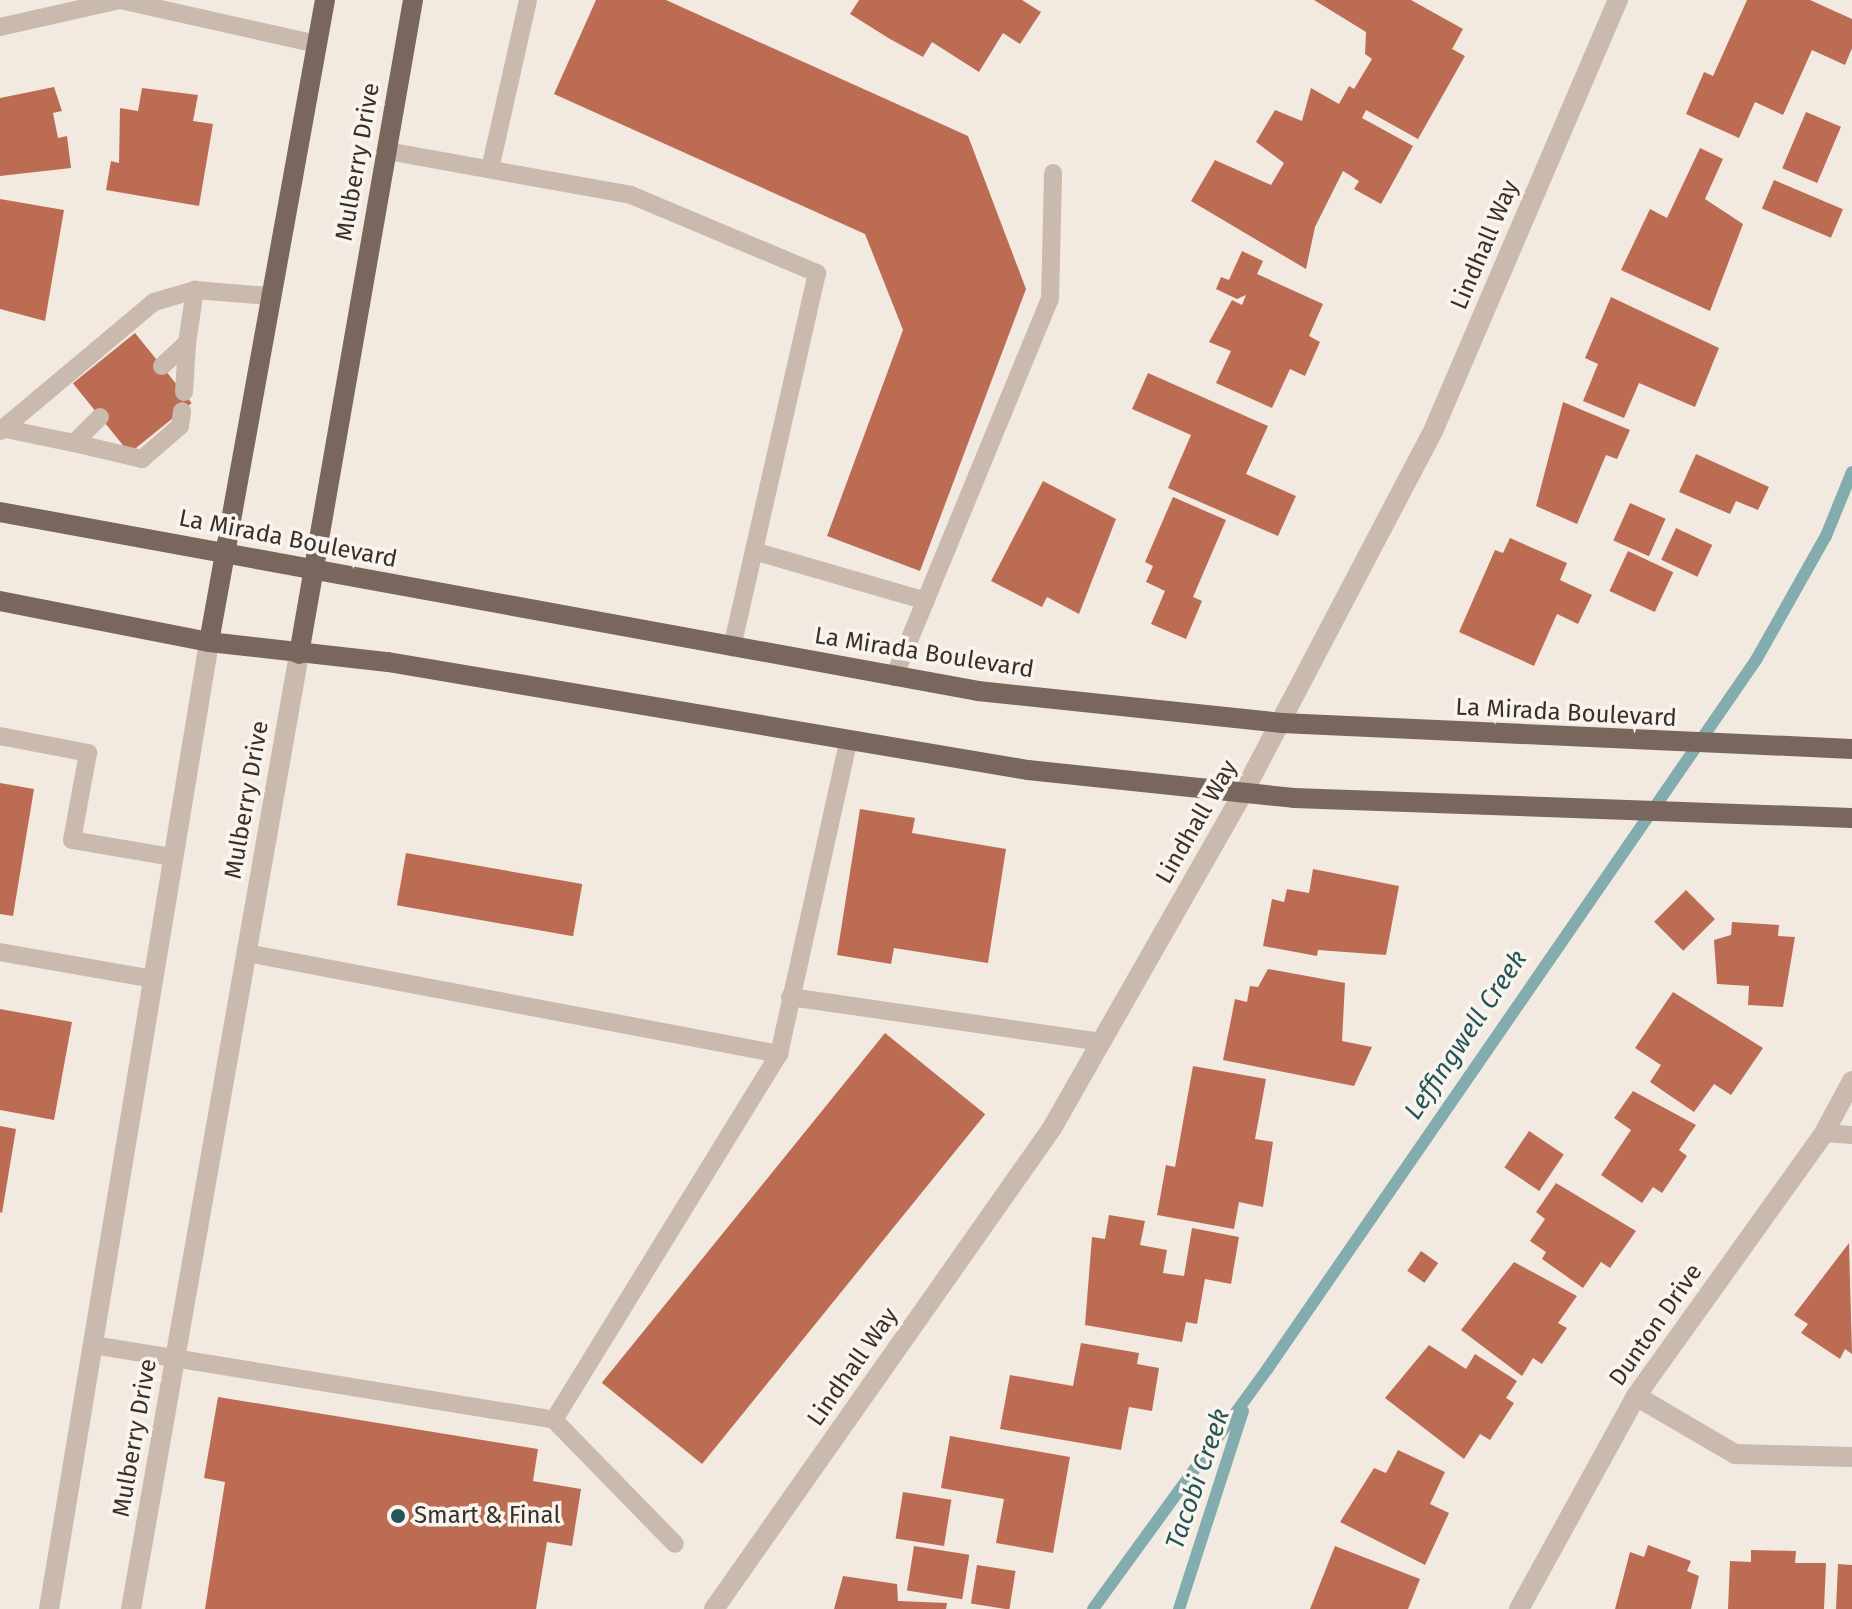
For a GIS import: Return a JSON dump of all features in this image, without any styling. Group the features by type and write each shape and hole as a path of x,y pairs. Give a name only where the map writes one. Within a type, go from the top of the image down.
{"main road":[{"path":"209,642 325,0"},
{"name":"Mulberry Drive","path":"299,654 413,0"},
{"name":"La Mirada Boulevard","path":"0,512 894,677 1282,723 1657,744 1852,749"},
{"path":"0,601 209,642 388,662 848,742 1242,795 1852,818"}],"street":[{"name":"Lindhall Way","path":"714,1609 1052,1128 1242,795 1434,429 1618,0"},
{"path":"49,1609 209,642"},
{"name":"Mulberry Drive","path":"131,1609 299,654"},
{"name":"Dunton Drive","path":"1519,1609 1636,1396 1824,1133 1852,1081"},
{"path":"1636,1396 1735,1454 1852,1457"}],"lane":[{"path":"0,27 120,0 317,44"},
{"path":"490,169 528,0"},
{"path":"387,151 631,195 817,273 732,647"},
{"path":"894,677 1050,299 1053,173"},
{"path":"0,429 142,459 180,426 195,290"},
{"path":"0,429 154,302 195,290 270,296"},
{"path":"162,366 187,343"},
{"path":"74,443 100,417"},
{"path":"754,551 926,601"},
{"path":"0,736 88,753 72,840 173,857"},
{"path":"554,1420 779,1054 848,742"},
{"path":"0,952 153,979"},
{"path":"247,953 779,1054"},
{"path":"790,997 1101,1042"},
{"path":"1824,1133 1852,1135"},
{"path":"93,1345 554,1420 675,1544"}],"building":[{"path":"596,0 666,0 968,136 1026,289 920,571 827,536 903,330 865,234 554,94"},
{"path":"859,0 1022,0 1041,12 1020,44 1003,33 979,72 932,42 923,57 890,39 850,14"},
{"path":"1314,0 1411,0 1463,29 1452,49 1465,56 1418,139 1366,110 1362,118 1413,146 1381,204 1354,189 1359,181 1343,171 1315,227 1306,269 1191,201 1215,160 1271,185 1284,163 1256,142 1275,110 1302,121 1311,88 1339,104 1349,86 1354,89 1372,59 1365,54 1366,32"},
{"path":"1747,0 1810,0 1852,19 1852,48 1845,65 1812,50 1783,115 1755,102 1739,138 1686,114 1704,72 1713,76"},
{"path":"54,87 62,111 53,113 58,138 67,136 71,168 0,176 0,98"},
{"path":"142,88 198,95 193,121 213,124 199,206 106,190 111,161 119,163 120,108 138,111"},
{"path":"1806,112 1841,127 1817,183 1782,168"},
{"path":"1700,148 1723,159 1705,199 1743,224 1710,311 1621,270 1650,209 1667,218"},
{"path":"1774,180 1843,209 1831,238 1762,209"},
{"path":"0,199 64,210 45,321 0,309"},
{"path":"1242,251 1263,261 1257,274 1323,304 1309,336 1320,342 1305,376 1290,369 1272,408 1216,383 1231,351 1209,342 1232,300 1242,305 1246,295 1237,299 1216,289 1221,277 1229,280"},
{"path":"1611,297 1719,348 1695,407 1639,383 1624,418 1583,401 1598,364 1585,358"},
{"path":"135,333 192,403 129,453 73,383"},
{"path":"1148,373 1268,426 1246,474 1296,496 1278,536 1168,488 1191,435 1132,409"},
{"path":"1563,402 1630,430 1617,459 1606,455 1577,524 1536,506"},
{"path":"1696,454 1769,487 1758,510 1736,501 1730,514 1679,492"},
{"path":"1043,481 1116,519 1079,614 1047,597 1042,607 991,581"},
{"path":"1173,497 1226,520 1193,597 1202,601 1186,639 1151,624 1165,591 1146,582 1153,566 1145,562"},
{"path":"1630,503 1666,519 1649,556 1613,540"},
{"path":"1676,528 1712,545 1697,577 1661,560"},
{"path":"1510,538 1567,563 1560,580 1592,595 1578,624 1557,614 1534,666 1459,632 1495,550 1503,553"},
{"path":"1628,551 1673,572 1655,612 1609,591"},
{"path":"0,783 34,789 13,916 0,914"},
{"path":"860,809 915,818 912,833 1006,849 988,963 894,948 891,964 837,955"},
{"path":"406,853 582,884 573,936 397,905"},
{"path":"1313,869 1399,886 1386,955 1318,950 1317,956 1263,946 1272,899 1284,902 1287,889 1309,893"},
{"path":"1686,890 1715,919 1683,951 1654,922"},
{"path":"1732,922 1779,925 1778,936 1795,937 1783,1007 1748,1005 1749,986 1717,984 1714,940 1731,935"},
{"path":"1268,969 1345,983 1342,1041 1372,1047 1354,1086 1223,1060 1235,999 1247,1002 1250,986 1258,987"},
{"path":"1673,992 1763,1048 1731,1095 1714,1084 1694,1112 1650,1082 1661,1065 1635,1048"},
{"path":"0,1009 72,1022 54,1120 0,1110"},
{"path":"885,1033 985,1114 702,1464 602,1383"},
{"path":"1193,1066 1266,1079 1255,1139 1273,1142 1263,1207 1239,1202 1234,1229 1157,1215 1166,1165 1175,1167"},
{"path":"1633,1091 1696,1125 1679,1150 1687,1156 1662,1193 1653,1187 1642,1203 1601,1175 1631,1130 1614,1118"},
{"path":"0,1126 16,1129 2,1213 0,1212"},
{"path":"1529,1131 1564,1154 1539,1191 1504,1167"},
{"path":"1556,1183 1636,1231 1610,1268 1601,1262 1583,1288 1542,1259 1546,1252 1530,1241 1545,1219 1536,1212"},
{"path":"1109,1215 1145,1221 1140,1245 1167,1250 1163,1273 1184,1276 1192,1228 1239,1237 1231,1284 1205,1279 1197,1324 1186,1322 1182,1342 1085,1325 1092,1237 1105,1239"},
{"path":"1849,1243 1852,1354 1845,1349 1840,1359 1801,1333 1808,1324 1794,1315"},
{"path":"1421,1251 1438,1263 1424,1283 1407,1271"},
{"path":"1514,1262 1577,1296 1558,1323 1567,1328 1542,1364 1533,1358 1522,1376 1461,1330"},
{"path":"1081,1343 1139,1353 1137,1364 1159,1368 1152,1411 1129,1407 1121,1450 1000,1429 1010,1375 1073,1386"},
{"path":"1429,1345 1466,1369 1475,1354 1517,1381 1506,1398 1514,1403 1490,1440 1480,1434 1464,1459 1385,1398"},
{"name":"Smart & Final","path":"218,1397 538,1449 533,1481 581,1489 572,1546 547,1542 536,1609 205,1609 225,1482 204,1478"},
{"path":"950,1436 1070,1457 1053,1553 996,1543 1004,1499 941,1488"},
{"path":"1398,1450 1445,1472 1430,1504 1449,1513 1425,1565 1340,1522 1374,1468 1386,1473"},
{"path":"903,1492 951,1500 944,1546 896,1538"},
{"path":"1648,1545 1691,1561 1687,1571 1699,1576 1691,1609 1615,1609 1630,1552 1644,1557"},
{"path":"914,1546 969,1555 962,1599 907,1590"},
{"path":"1335,1546 1420,1579 1408,1609 1310,1609"},
{"path":"1751,1550 1796,1551 1795,1563 1826,1563 1824,1609 1728,1609 1730,1561 1751,1562"},
{"path":"1838,1564 1852,1565 1852,1609 1836,1609"},
{"path":"977,1565 1016,1571 1010,1609 971,1604"},
{"path":"843,1576 897,1584 898,1601 947,1603 946,1609 834,1609"}],"waterway":[{"name":"Leffingwell Creek","path":"1093,1609 1268,1368 1756,660 1826,536 1852,472"},
{"name":"Tacobi Creek","path":"1179,1609 1243,1411"}],"place":[{"name":"Smart & Final","path":"398,1516"}]}
